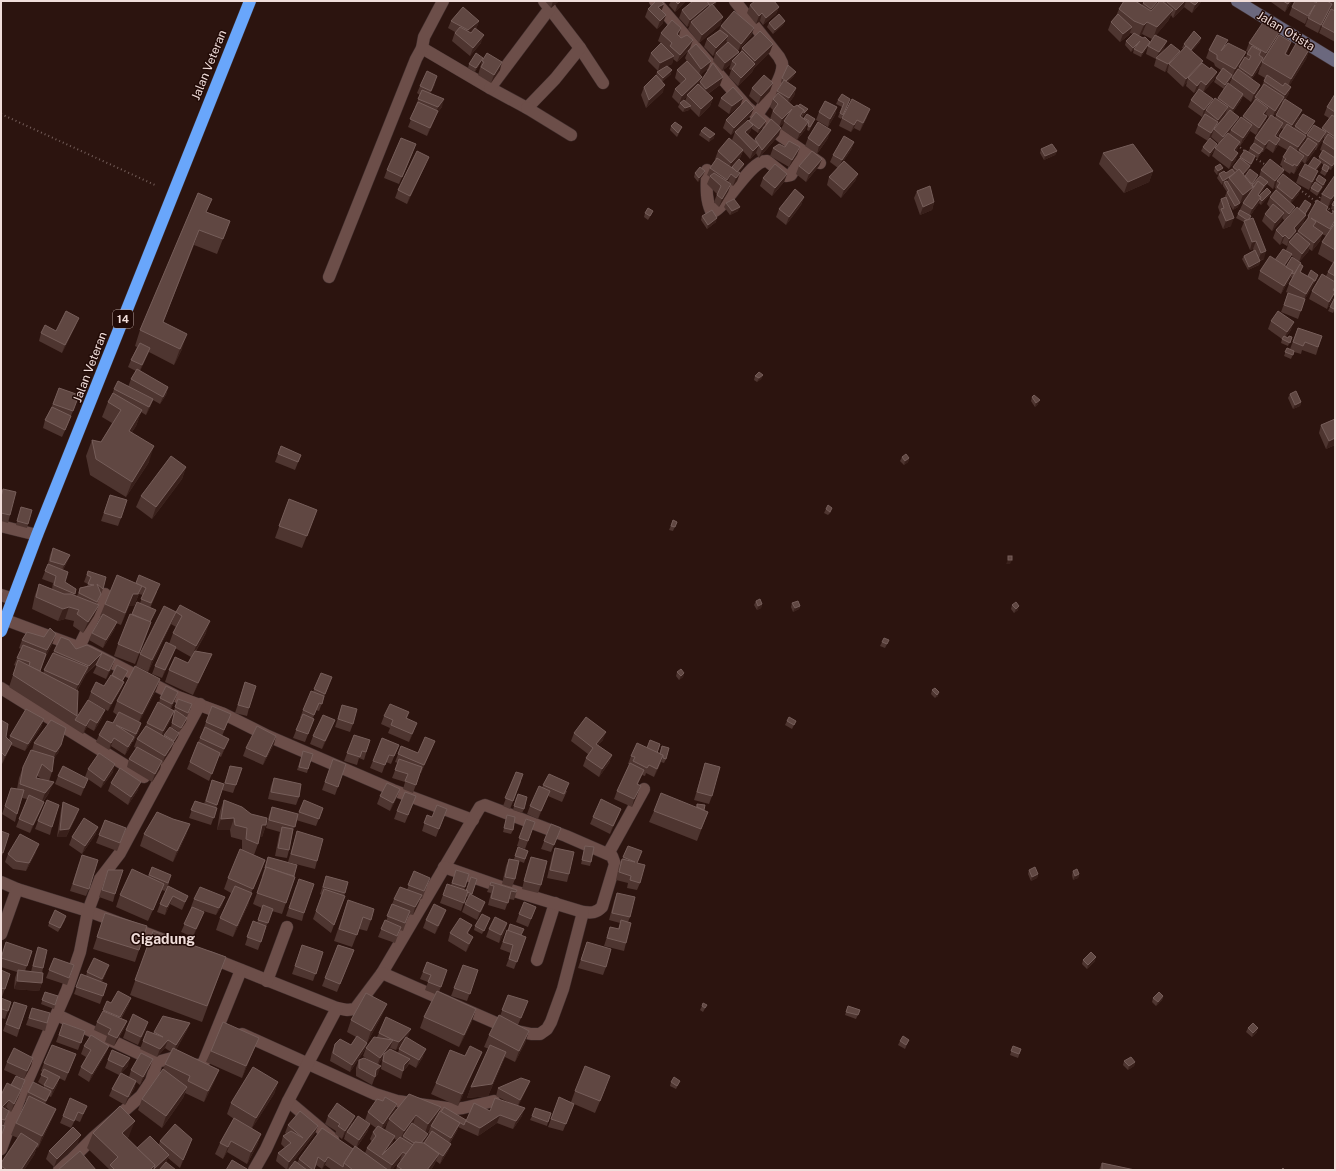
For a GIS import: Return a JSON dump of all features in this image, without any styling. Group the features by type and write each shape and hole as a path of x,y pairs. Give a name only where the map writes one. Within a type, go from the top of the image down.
{"highway":[{"name":"Jalan Veteran","path":"1,632 37,535 246,3"}],"street":[{"path":"330,277 416,59 422,48 424,37 443,1"},
{"path":"655,1 747,108 781,136 820,163"},
{"path":"735,1 779,57 782,63 774,90 756,115"},
{"name":"Jalan Otista","path":"1236,1 1335,60"},
{"path":"490,88 547,5 580,48 604,83"},
{"path":"422,48 571,134"},
{"path":"527,108 555,79 580,48"},
{"path":"707,170 706,196 708,205 713,212 721,206 741,182 761,162 767,161 786,176 789,176 805,152"},
{"path":"1,526 37,535"},
{"path":"79,647 105,594"},
{"path":"1,595 13,599"},
{"path":"6,620 89,651 178,697 224,714 268,736 393,790 473,820"},
{"path":"1,688 157,785"},
{"path":"1,1149 22,1093 68,990 80,952 88,911 100,879 120,853 200,704"},
{"path":"608,854 644,789"},
{"path":"196,953 337,1008 347,1010 355,1009 382,973 444,867 473,820 480,807 483,805 487,805 566,836 608,854 614,860 602,907 598,911 592,913 583,912 504,888 444,867"},
{"path":"1,882 17,889 88,911 174,944"},
{"path":"1,934 17,889"},
{"path":"537,960 555,903"},
{"path":"382,973 512,1030 531,1034 540,1034 547,1029 551,1022 563,989 583,912"},
{"path":"267,981 287,927"},
{"path":"57,1015 157,1062 172,1058 182,1063 198,1065 203,1064 241,970"},
{"path":"254,1170 337,1008"},
{"path":"220,1024 375,1094 397,1101 454,1109 494,1102"},
{"path":"59,1170 141,1096 151,1081 157,1062"},
{"path":"288,1102 341,1146"}],"path":[{"path":"1,114 155,185"},
{"path":"1236,145 1268,166"},
{"path":"1298,188 1316,202 1335,212"},
{"path":"1316,202 1326,189"}],"building":[{"path":"656,1 661,1 664,4 658,7 666,15 660,21 648,9"},
{"path":"693,1 707,1 709,4 690,20 682,10"},
{"path":"707,1 717,1 710,6"},
{"path":"755,1 774,1 779,7 766,18 762,13 759,16 750,5"},
{"path":"1124,1 1135,1 1151,11 1160,1 1162,1 1173,10 1157,27 1147,22 1144,25 1134,21 1119,9"},
{"path":"1145,1 1158,1 1151,9 1143,3"},
{"path":"1166,1 1185,1 1176,10"},
{"path":"1189,1 1199,1 1195,5"},
{"path":"1283,1 1290,1 1288,4"},
{"path":"1295,1 1313,1 1316,3 1318,1 1327,1 1332,4 1321,25 1308,18 1315,5 1308,16 1292,7"},
{"path":"712,4 723,17 702,35 691,22"},
{"path":"463,7 479,21 468,30 451,21"},
{"path":"1331,9 1335,11 1335,33 1322,26"},
{"path":"734,11 754,28 741,44 721,26"},
{"path":"779,14 785,21 775,30 769,23"},
{"path":"1118,14 1132,27 1123,34 1111,22"},
{"path":"672,20 681,28 677,34 681,38 687,35 693,40 680,55 670,46 672,43 661,33"},
{"path":"1264,21 1280,31 1266,53 1249,43"},
{"path":"460,27 471,33 475,28 484,35 473,48 455,33"},
{"path":"720,30 728,36 716,48 707,39"},
{"path":"760,31 773,44 755,61 742,48"},
{"path":"1194,31 1201,38 1191,50 1184,44"},
{"path":"1134,33 1143,38 1145,37 1150,42 1142,53 1134,49 1140,41 1133,48 1126,41"},
{"path":"1155,35 1167,41 1159,52 1148,46"},
{"path":"1217,35 1228,40 1221,51 1228,43 1246,52 1235,69 1217,59 1217,55 1209,50"},
{"path":"1279,35 1291,42 1285,54 1289,56 1298,40 1310,48 1291,79 1262,62"},
{"path":"728,42 739,52 725,63 716,53"},
{"path":"661,43 674,56 660,63 651,53"},
{"path":"696,44 711,61 701,69 688,51"},
{"path":"1171,44 1180,51 1168,64 1156,58"},
{"path":"1186,46 1203,61 1186,79 1169,64"},
{"path":"1252,46 1261,51 1259,55 1263,58 1252,76 1239,67 1245,57 1249,60 1251,56 1247,54"},
{"path":"742,51 755,64 741,78 732,69 736,64 732,61"},
{"path":"476,53 483,58 476,68 469,64"},
{"path":"487,53 502,62 494,75 481,67 484,62 482,61"},
{"path":"687,61 702,77 682,96 675,89 686,79 677,70"},
{"path":"713,63 723,77 706,89 700,82"},
{"path":"1202,63 1210,69 1211,67 1217,72 1206,85 1201,81 1197,86 1188,78"},
{"path":"788,65 796,72 786,81 782,78"},
{"path":"667,66 672,70 663,78 657,72"},
{"path":"1223,68 1232,75 1225,85 1216,78"},
{"path":"1238,69 1260,85 1254,94 1232,78"},
{"path":"427,71 437,76 431,91 420,86"},
{"path":"656,75 665,85 649,100 644,87"},
{"path":"764,75 773,83 761,96 752,88"},
{"path":"1267,75 1283,86 1285,83 1291,87 1285,95 1264,81"},
{"path":"784,80 796,88 789,98 777,91"},
{"path":"1228,83 1243,94 1233,109 1218,98"},
{"path":"698,84 713,98 701,109 687,95"},
{"path":"1264,84 1284,97 1275,111 1255,97"},
{"path":"733,87 743,98 732,106 721,98"},
{"path":"1199,89 1213,99 1204,110 1191,100"},
{"path":"422,90 444,99 438,107 418,99"},
{"path":"778,93 794,107 797,105 804,110 800,116 808,122 800,133 784,121 792,109 782,119 773,111 778,104 773,99"},
{"path":"842,94 850,99 843,115 840,113 844,103 838,100"},
{"path":"1335,94 1335,112 1327,107"},
{"path":"1215,98 1228,107 1218,120 1206,110"},
{"path":"852,99 870,109 863,123 857,120 854,125 842,118"},
{"path":"1256,99 1268,108 1263,114 1267,116 1259,128 1243,116"},
{"path":"1285,99 1302,110 1292,125 1276,115"},
{"path":"684,100 691,106 685,108 680,103"},
{"path":"746,100 754,108 734,128 726,120"},
{"path":"825,101 837,107 830,119 819,112"},
{"path":"418,102 438,111 430,128 410,119"},
{"path":"800,104 808,109 804,113 804,110 798,106"},
{"path":"1230,110 1239,117 1223,137 1214,129"},
{"path":"756,112 766,121 759,129 749,121"},
{"path":"807,114 815,119 810,127 808,126 809,121 804,118"},
{"path":"1205,114 1218,122 1211,133 1198,125"},
{"path":"1303,114 1315,121 1306,134 1295,126"},
{"path":"1271,115 1283,123 1275,136 1280,139 1276,145 1269,140 1265,145 1255,138"},
{"path":"1332,115 1335,117 1335,137 1322,128"},
{"path":"1241,117 1252,125 1243,138 1231,130"},
{"path":"771,119 781,128 762,150 755,139"},
{"path":"748,120 753,125 745,132 759,145 753,151 735,132"},
{"path":"675,122 682,127 678,133 671,126"},
{"path":"818,122 831,130 819,146 808,138"},
{"path":"1287,124 1306,136 1298,147 1279,136"},
{"path":"1314,125 1326,132 1319,142 1307,135"},
{"path":"705,127 715,134 710,138 701,131"},
{"path":"1228,133 1240,142 1234,150 1238,153 1232,161 1215,148"},
{"path":"1328,134 1335,139 1335,150 1323,142"},
{"path":"844,136 854,142 842,160 833,155"},
{"path":"401,138 416,144 402,177 387,170"},
{"path":"729,138 743,150 731,163 718,151"},
{"path":"1210,138 1217,144 1210,153 1203,147"},
{"path":"1308,138 1317,144 1308,156 1299,150"},
{"path":"789,141 800,147 792,160 773,148 779,144 785,147"},
{"path":"1254,143 1263,149 1259,154 1250,148"},
{"path":"1052,144 1057,151 1045,156 1041,149"},
{"path":"1133,144 1153,171 1128,182 1103,153"},
{"path":"1290,146 1304,156 1297,166 1294,164 1293,166 1284,161 1286,159 1283,157"},
{"path":"1245,150 1255,156 1251,164 1240,157"},
{"path":"1323,150 1335,158 1335,162 1332,166 1319,157"},
{"path":"417,151 429,157 410,196 398,190"},
{"path":"812,151 822,159 809,174 799,166"},
{"path":"1314,157 1321,162 1315,170 1308,166"},
{"path":"717,158 740,173 736,178 731,174 727,180 710,168"},
{"path":"1240,158 1250,166 1243,174 1239,169 1238,171 1233,167"},
{"path":"739,159 744,164 737,172 732,167"},
{"path":"1270,159 1284,170 1275,181 1261,170"},
{"path":"844,161 858,174 844,190 829,177"},
{"path":"775,164 787,174 775,188 763,178"},
{"path":"1220,164 1223,168 1218,171 1215,167"},
{"path":"1305,164 1318,171 1312,182 1299,175"},
{"path":"1324,164 1329,167 1327,172 1322,169"},
{"path":"700,167 705,171 699,178 695,173"},
{"path":"1232,169 1235,173 1223,181 1219,174 1224,171 1226,173"},
{"path":"1239,169 1253,187 1243,195 1229,178"},
{"path":"1250,169 1258,175 1252,184 1245,176"},
{"path":"714,173 731,184 722,199 717,195 721,186 710,176"},
{"path":"1283,174 1301,188 1292,199 1277,187 1280,183 1277,181"},
{"path":"1319,175 1326,180 1323,185 1316,180"},
{"path":"1335,175 1335,194 1331,199 1322,194"},
{"path":"1260,176 1268,182 1264,186 1258,181 1254,187 1252,185"},
{"path":"1227,181 1240,203 1235,206 1227,192 1229,191 1224,182"},
{"path":"1258,181 1264,186 1258,195 1261,197 1252,209 1243,203"},
{"path":"1315,182 1322,187 1318,192 1311,188"},
{"path":"930,186 934,202 923,207 917,191"},
{"path":"1267,188 1271,192 1262,201 1260,199 1261,197 1259,196"},
{"path":"795,189 804,197 789,217 779,209"},
{"path":"1276,190 1295,207 1289,214 1270,197"},
{"path":"198,193 212,199 206,212 230,221 223,239 199,230 163,322 187,334 180,349 140,330"},
{"path":"1226,197 1234,218 1226,221 1221,209 1224,208 1221,199"},
{"path":"734,199 740,207 732,211 726,203"},
{"path":"1305,200 1311,204 1305,214 1299,209"},
{"path":"1317,200 1328,207 1326,210 1332,214 1335,209 1335,220 1330,229 1311,218 1316,222 1313,226 1323,233 1314,243 1298,231 1309,217 1308,216"},
{"path":"1273,204 1284,213 1275,223 1265,214"},
{"path":"1297,207 1306,215 1294,228 1296,231 1289,239 1285,235 1283,237 1276,230"},
{"path":"648,208 653,211 650,216 645,213"},
{"path":"712,210 717,218 708,225 702,216"},
{"path":"1240,210 1251,216 1249,219 1247,220 1238,214"},
{"path":"1253,218 1266,251 1261,253 1256,241 1252,242 1244,221"},
{"path":"1335,223 1335,250 1322,242"},
{"path":"1297,233 1310,244 1302,254 1289,242"},
{"path":"1283,249 1292,254 1284,266 1275,260"},
{"path":"1255,250 1260,261 1249,267 1244,256"},
{"path":"1270,256 1293,271 1284,286 1260,271"},
{"path":"1292,257 1301,263 1294,274 1292,273 1293,271 1286,267"},
{"path":"1335,260 1335,276 1328,272"},
{"path":"1300,264 1303,266 1300,272 1314,280 1306,294 1289,284"},
{"path":"1311,270 1318,275 1315,281 1308,276"},
{"path":"1322,274 1335,282 1335,287 1333,290 1335,292 1329,302 1312,291"},
{"path":"1288,293 1305,299 1301,311 1284,305"},
{"path":"1335,297 1335,308 1334,309 1330,307"},
{"path":"66,311 79,318 65,345 41,333 45,325 56,331"},
{"path":"1278,311 1294,322 1287,332 1271,321"},
{"path":"1298,328 1322,336 1318,347 1305,342 1303,346 1293,342"},
{"path":"1284,336 1288,338 1289,336 1292,337 1290,343 1282,339"},
{"path":"140,343 150,348 142,365 131,360"},
{"path":"1287,348 1294,351 1293,355 1285,352"},
{"path":"137,369 168,387 163,397 131,379"},
{"path":"759,372 763,375 759,378 755,376"},
{"path":"118,381 153,399 149,407 114,389"},
{"path":"59,388 79,395 73,411 53,404"},
{"path":"1296,391 1301,402 1295,405 1290,394"},
{"path":"113,393 142,410 129,431 154,446 132,482 96,459 92,440 101,442 121,410 108,402"},
{"path":"1034,395 1040,400 1036,403 1032,397"},
{"path":"52,407 71,416 65,430 45,420"},
{"path":"1335,419 1335,438 1329,441 1321,425"},
{"path":"281,446 301,455 298,462 278,454"},
{"path":"906,454 909,458 905,461 902,457"},
{"path":"171,456 186,467 156,507 141,496"},
{"path":"3,489 16,492 10,515 1,513 1,497"},
{"path":"110,495 127,500 121,518 104,513"},
{"path":"289,499 317,510 307,536 279,526"},
{"path":"828,505 832,508 830,512 826,509"},
{"path":"21,507 32,510 28,524 17,521"},
{"path":"673,520 677,522 675,527 671,526"},
{"path":"53,548 70,555 64,565 50,561"},
{"path":"1008,556 1012,556 1012,560 1008,560"},
{"path":"48,564 68,572 65,582 76,589 75,594 54,585 56,576 45,571"},
{"path":"88,571 106,577 103,589 97,584 101,594 97,602 79,593 80,588 94,585 88,584 91,577 87,575"},
{"path":"117,575 142,586 138,594 133,594 125,613 105,604"},
{"path":"139,575 160,584 151,603 141,599 146,588 136,583"},
{"path":"39,584 99,605 88,622 77,614 79,610 69,607 63,609 36,597"},
{"path":"760,599 762,604 758,606 756,601"},
{"path":"798,601 800,606 795,608 792,603"},
{"path":"137,602 156,610 150,622 132,614"},
{"path":"1016,602 1019,606 1016,609 1012,605"},
{"path":"180,605 210,621 196,646 173,633 182,616 176,612"},
{"path":"164,606 176,612 152,660 140,654"},
{"path":"103,614 117,622 106,640 92,633"},
{"path":"130,614 151,622 139,653 118,644"},
{"path":"50,628 56,634 47,650 22,640 27,632 44,637"},
{"path":"61,637 69,640 76,649 87,645 115,659 109,671 96,665 102,653 89,666 54,651"},
{"path":"884,638 889,640 887,644 882,642"},
{"path":"166,642 176,647 165,670 155,666"},
{"path":"23,645 46,654 40,671 29,666 30,662 17,658"},
{"path":"195,651 212,654 198,683 169,670 175,657 188,663"},
{"path":"53,653 88,667 78,685 44,670"},
{"path":"18,660 78,691 77,716 13,675"},
{"path":"117,665 128,671 122,681 112,675"},
{"path":"135,666 160,679 142,714 117,701"},
{"path":"681,669 684,673 681,676 677,672"},
{"path":"321,673 332,677 325,694 314,689"},
{"path":"111,675 124,682 111,704 91,692 96,682 104,686"},
{"path":"245,682 256,686 249,708 238,705"},
{"path":"166,686 178,692 172,704 160,698"},
{"path":"935,688 939,692 937,695 932,690"},
{"path":"311,691 324,696 322,704 319,703 314,715 303,710"},
{"path":"178,699 192,704 188,713 175,707"},
{"path":"88,700 105,710 97,723 90,719 86,726 75,720"},
{"path":"158,702 174,711 163,731 147,723"},
{"path":"390,704 409,712 406,718 417,723 412,734 391,725 393,720 384,716"},
{"path":"342,705 357,709 353,724 338,719"},
{"path":"212,706 231,714 224,730 206,722"},
{"path":"26,709 44,719 28,744 10,736"},
{"path":"175,710 187,718 181,728 172,723"},
{"path":"119,712 141,723 136,734 116,725 134,737 128,747 114,738 111,743 99,735 107,721 113,723"},
{"path":"303,714 314,719 308,734 296,730"},
{"path":"323,715 335,720 325,741 313,736"},
{"path":"586,717 606,732 596,744 612,755 602,769 586,758 593,748 574,733"},
{"path":"789,717 796,721 794,725 787,721"},
{"path":"1,720 8,724 6,737 12,743 5,756 1,752"},
{"path":"51,720 66,728 61,745 56,752 34,743"},
{"path":"146,726 174,742 165,756 137,739"},
{"path":"257,726 276,736 266,757 246,748"},
{"path":"170,727 179,733 174,741 164,735"},
{"path":"205,727 229,739 224,749 200,738"},
{"path":"354,735 370,740 366,752 362,751 360,757 347,753"},
{"path":"425,737 435,741 424,765 398,754 401,746 418,753"},
{"path":"382,738 399,745 394,756 389,755 385,765 373,761"},
{"path":"650,740 660,744 657,753 647,748"},
{"path":"198,742 220,753 212,774 190,762"},
{"path":"637,743 663,755 657,769 649,765 647,768 633,761 635,757 631,756"},
{"path":"662,746 669,748 666,759 660,754"},
{"path":"137,747 162,761 155,774 129,759"},
{"path":"31,750 54,757 52,772 42,764 36,778 54,782 45,793 20,784 23,767"},
{"path":"303,751 313,754 308,769 299,767"},
{"path":"99,753 115,764 104,781 88,769"},
{"path":"333,759 346,764 338,787 325,782"},
{"path":"399,759 422,767 416,785 405,781 408,774 395,770"},
{"path":"630,763 644,770 637,784 641,786 634,799 617,791"},
{"path":"705,763 720,767 712,796 697,792"},
{"path":"63,766 88,779 84,788 58,776"},
{"path":"230,766 242,768 236,785 225,783"},
{"path":"120,768 141,782 131,797 111,783"},
{"path":"516,772 523,774 513,801 505,798"},
{"path":"549,774 569,783 564,794 543,785"},
{"path":"274,778 301,784 299,797 271,792"},
{"path":"212,780 224,784 217,805 206,801"},
{"path":"387,783 400,789 393,803 380,796"},
{"path":"539,786 550,791 541,811 530,806"},
{"path":"11,788 24,790 17,814 5,806"},
{"path":"405,792 416,796 408,815 397,811"},
{"path":"661,793 708,812 701,829 654,811"},
{"path":"518,794 527,797 524,809 514,806"},
{"path":"29,795 44,802 33,825 19,819"},
{"path":"601,799 621,809 613,826 593,817"},
{"path":"47,800 59,805 52,827 38,821"},
{"path":"224,800 242,807 251,814 267,818 266,825 262,825 258,844 246,839 247,828 235,825 234,818 221,819"},
{"path":"304,800 323,808 319,819 299,812"},
{"path":"195,801 217,808 214,818 191,810"},
{"path":"63,802 79,809 69,829 60,830"},
{"path":"697,804 705,805 704,810 697,807"},
{"path":"437,805 447,809 439,829 424,823 427,815 432,817"},
{"path":"272,807 298,814 295,827 269,820"},
{"path":"157,812 190,824 177,851 144,834"},
{"path":"507,815 515,817 513,830 504,828"},
{"path":"84,818 98,827 85,846 72,837"},
{"path":"526,819 535,822 528,841 519,838"},
{"path":"105,820 126,828 120,843 99,835"},
{"path":"551,824 561,828 554,845 544,841"},
{"path":"282,827 293,829 289,850 278,848"},
{"path":"1,831 9,834 3,853 1,852"},
{"path":"297,831 323,839 317,861 291,854"},
{"path":"20,834 39,844 29,863 16,861 8,854"},
{"path":"585,846 594,847 591,862 582,860"},
{"path":"628,846 642,851 637,863 645,865 640,883 630,880 631,876 619,872 622,859 635,862 623,857"},
{"path":"518,847 528,851 525,859 515,856"},
{"path":"555,848 574,852 569,874 550,870"},
{"path":"240,849 265,860 253,889 228,878"},
{"path":"82,855 98,860 89,889 73,884"},
{"path":"268,857 297,865 294,876 266,867 265,868"},
{"path":"531,857 547,861 541,885 524,881"},
{"path":"509,859 519,861 515,879 505,877"},
{"path":"152,867 171,875 168,883 149,875"},
{"path":"266,867 295,877 286,903 257,893"},
{"path":"1035,867 1038,874 1032,877 1029,870"},
{"path":"132,869 164,884 153,910 120,895"},
{"path":"1077,869 1079,874 1075,876 1073,871"},
{"path":"108,870 123,870 115,894 102,890"},
{"path":"456,870 469,874 465,887 452,883"},
{"path":"414,871 430,878 424,891 408,885"},
{"path":"326,876 348,882 345,893 323,887"},
{"path":"471,877 477,879 472,894 466,891"},
{"path":"299,879 314,884 304,913 289,908"},
{"path":"491,882 517,890 516,892 511,891 508,903 491,898 494,886 490,885"},
{"path":"447,884 468,891 464,903 443,895"},
{"path":"168,886 188,896 185,902 173,896 167,907 160,904"},
{"path":"235,886 252,893 237,926 220,918"},
{"path":"200,887 225,897 219,908 194,899"},
{"path":"400,887 422,895 415,907 394,899"},
{"path":"324,889 345,896 334,925 316,911"},
{"path":"617,893 635,897 630,917 612,913"},
{"path":"470,894 485,902 480,912 465,904"},
{"path":"348,900 374,909 371,920 363,917 357,935 339,929"},
{"path":"524,902 536,907 531,919 519,914"},
{"path":"392,904 410,911 405,923 387,916"},
{"path":"434,904 446,910 438,926 426,920"},
{"path":"263,905 273,909 268,923 258,920"},
{"path":"192,907 204,912 196,929 184,924"},
{"path":"55,910 66,916 60,928 49,923"},
{"path":"105,913 147,926 139,950 97,937"},
{"path":"482,914 490,918 484,931 475,926"},
{"path":"495,917 507,923 501,935 489,929"},
{"path":"460,918 472,925 467,933 473,937 469,944 450,933"},
{"path":"385,920 401,927 397,936 381,929"},
{"path":"621,920 631,923 626,943 607,938 610,927 619,929"},
{"path":"253,921 266,926 261,942 247,937"},
{"path":"510,924 524,929 521,935 508,931"},
{"path":"507,930 526,937 517,962 509,959 513,945 503,942"},
{"path":"153,931 226,957 207,1006 135,980"},
{"path":"6,942 32,951 27,966 1,958"},
{"path":"587,942 611,949 606,967 581,960"},
{"path":"302,945 323,952 316,974 295,966"},
{"path":"338,945 354,950 340,984 325,978"},
{"path":"38,947 47,950 43,968 33,966"},
{"path":"1091,952 1096,957 1088,965 1083,960"},
{"path":"54,958 74,965 69,978 49,970"},
{"path":"94,958 109,965 102,979 87,972"},
{"path":"427,962 447,970 441,987 428,982 431,975 423,972"},
{"path":"463,965 478,970 470,994 454,988"},
{"path":"1,970 10,974 5,989 1,988"},
{"path":"18,970 43,973 42,983 17,981"},
{"path":"81,974 107,984 103,996 76,987"},
{"path":"118,991 131,998 120,1017 103,1010 107,1001 111,1003"},
{"path":"437,991 476,1009 464,1035 424,1017"},
{"path":"45,992 58,996 55,1005 42,1000"},
{"path":"1159,992 1163,996 1158,1002 1153,998"},
{"path":"366,993 387,1004 371,1031 351,1020"},
{"path":"508,995 528,1001 521,1018 502,1010"},
{"path":"1,998 11,1002 8,1011 2,1009 1,1011"},
{"path":"14,1002 27,1006 19,1029 6,1024"},
{"path":"703,1003 707,1005 705,1008 702,1006"},
{"path":"848,1006 860,1010 858,1015 846,1012"},
{"path":"32,1008 50,1013 47,1023 29,1018"},
{"path":"103,1011 127,1021 117,1038 108,1034 111,1029 97,1022"},
{"path":"133,1014 148,1022 141,1037 126,1030"},
{"path":"499,1015 529,1031 519,1051 489,1035"},
{"path":"163,1016 190,1023 176,1045 168,1040 160,1049 143,1041 147,1031 163,1037 154,1032"},
{"path":"386,1017 411,1029 399,1042 379,1033"},
{"path":"223,1022 259,1038 246,1066 211,1051"},
{"path":"63,1023 85,1031 81,1043 59,1035"},
{"path":"1253,1023 1258,1028 1253,1033 1248,1028"},
{"path":"91,1035 109,1046 92,1074 81,1067 91,1050 84,1046"},
{"path":"357,1036 367,1043 352,1065 333,1053 335,1044 340,1039 351,1045"},
{"path":"903,1036 909,1040 906,1045 900,1041"},
{"path":"374,1037 393,1040 380,1058 366,1048"},
{"path":"406,1037 426,1049 419,1060 399,1049"},
{"path":"52,1045 76,1054 68,1073 44,1063"},
{"path":"490,1045 506,1052 492,1084 471,1087"},
{"path":"470,1046 482,1052 462,1094 436,1083 450,1050 465,1056"},
{"path":"1013,1046 1021,1049 1019,1054 1011,1051"},
{"path":"14,1048 33,1058 27,1071 7,1062"},
{"path":"173,1048 219,1070 208,1091 188,1081 190,1076 165,1064"},
{"path":"390,1049 410,1059 404,1065 403,1071 383,1061 384,1054"},
{"path":"112,1050 130,1058 123,1067 108,1060"},
{"path":"141,1053 153,1059 143,1077 131,1070"},
{"path":"1131,1057 1135,1062 1129,1066 1124,1061"},
{"path":"364,1058 381,1066 376,1070 375,1077 359,1068 359,1060"},
{"path":"585,1066 610,1076 600,1101 575,1091"},
{"path":"253,1067 278,1082 256,1118 231,1103"},
{"path":"44,1069 60,1077 53,1089 44,1085 48,1078 41,1075"},
{"path":"163,1069 187,1087 166,1116 142,1099"},
{"path":"121,1073 136,1081 128,1097 112,1089"},
{"path":"16,1076 25,1080 21,1090 11,1085"},
{"path":"674,1077 680,1081 677,1086 671,1082"},
{"path":"521,1078 530,1081 520,1100 498,1088"},
{"path":"33,1082 51,1091 46,1101 28,1092"},
{"path":"7,1083 21,1090 14,1104 9,1100 2,1107 9,1111 5,1120 1,1119 1,1095"},
{"path":"409,1094 441,1107 428,1124 416,1115 404,1131 389,1119"},
{"path":"29,1096 56,1109 42,1136 16,1123"},
{"path":"385,1097 397,1104 383,1124 368,1112 377,1099 383,1101"},
{"path":"559,1097 574,1104 566,1124 551,1119"},
{"path":"70,1098 87,1106 83,1114 78,1112 74,1121 63,1116"},
{"path":"495,1098 525,1108 516,1121 500,1115 480,1128 466,1121 474,1103 490,1111"},
{"path":"337,1103 355,1116 345,1131 338,1126 340,1124 328,1116"},
{"path":"120,1106 135,1121 122,1133 155,1165 150,1170 115,1170 110,1165 118,1157 93,1133"},
{"path":"444,1107 466,1120 464,1125 441,1112"},
{"path":"535,1108 551,1113 548,1122 532,1116"},
{"path":"300,1111 318,1126 289,1162 278,1153 291,1143 283,1136 291,1131 303,1138 288,1125"},
{"path":"440,1111 460,1123 451,1138 431,1126"},
{"path":"358,1116 370,1124 359,1140 347,1132"},
{"path":"234,1118 261,1134 251,1152 231,1141 228,1147 220,1143"},
{"path":"412,1123 428,1134 421,1143 414,1143 403,1136"},
{"path":"175,1124 192,1139 183,1160 160,1141"},
{"path":"1,1125 5,1126 1,1136"},
{"path":"378,1126 395,1136 382,1155 400,1137 413,1145 406,1154 403,1152 392,1165 367,1148 376,1136 373,1132"},
{"path":"73,1127 81,1135 57,1159 49,1151"},
{"path":"322,1128 353,1149 343,1167 328,1157 325,1162 318,1157 313,1170 299,1159"},
{"path":"432,1131 451,1144 443,1156 424,1143"},
{"path":"21,1133 38,1144 21,1170 7,1170 1,1166 1,1163"},
{"path":"150,1136 169,1155 154,1169 155,1165 137,1148"},
{"path":"415,1142 424,1143 439,1154 427,1170 403,1170 397,1166"},
{"path":"355,1146 388,1170 353,1170 344,1163"},
{"path":"80,1151 96,1170 58,1170"},
{"path":"232,1160 247,1169 226,1170"},
{"path":"295,1161 307,1170 288,1170"},
{"path":"166,1162 176,1170 159,1170"},
{"path":"1102,1163 1135,1170 1102,1170"}],"district":[{"name":"Cigadung","path":"163,939"}]}
